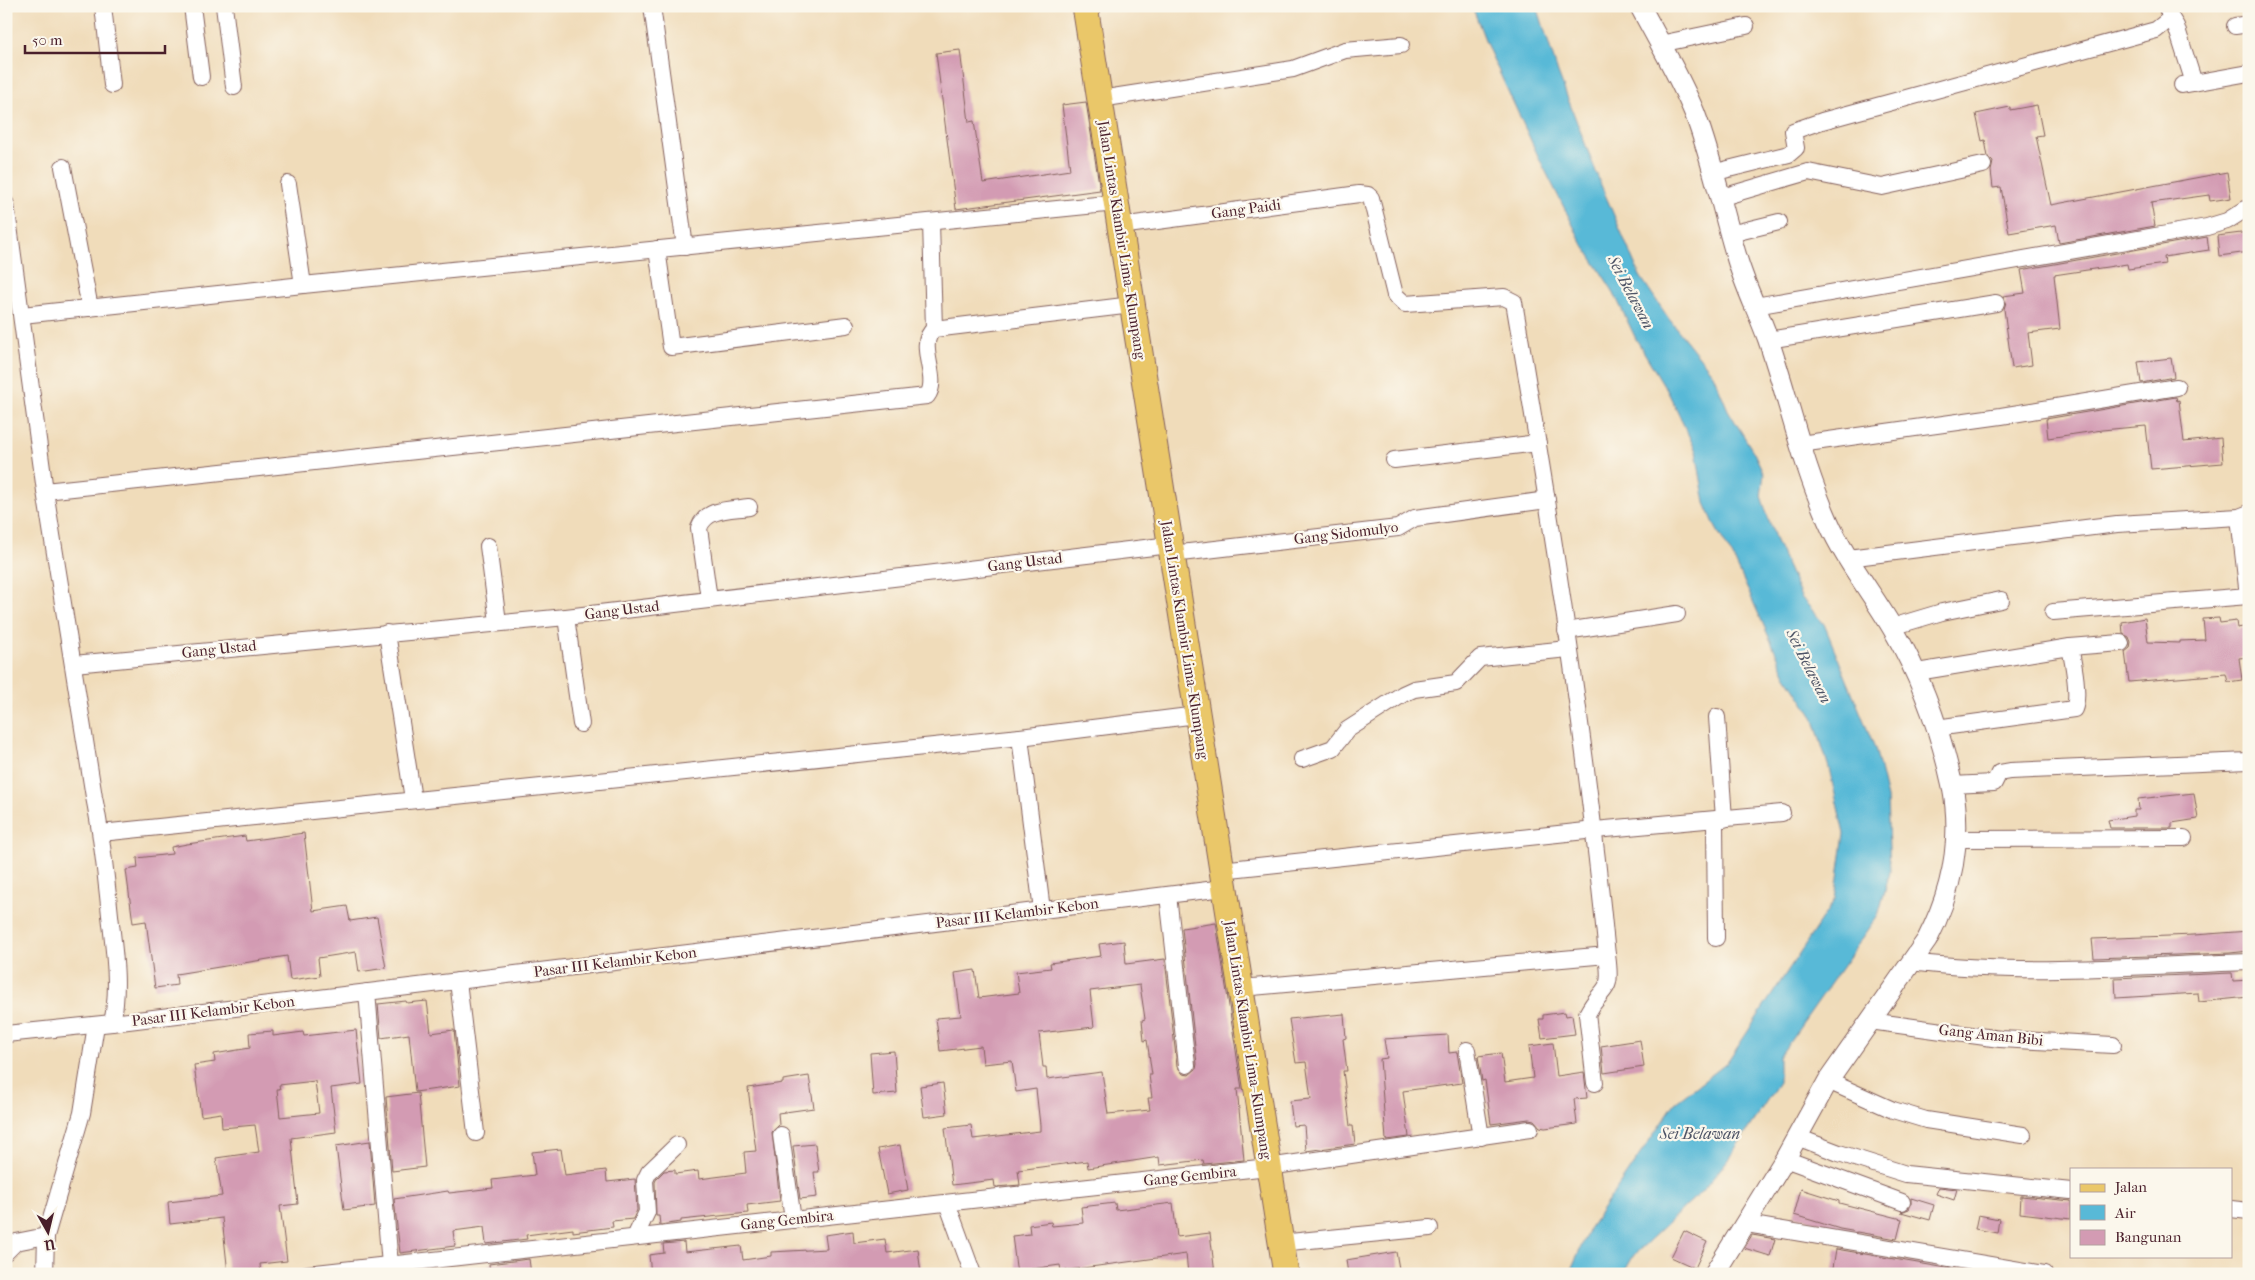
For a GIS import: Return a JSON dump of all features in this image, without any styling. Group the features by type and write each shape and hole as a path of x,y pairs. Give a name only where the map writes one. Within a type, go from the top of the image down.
{"main road":[{"name":"Jalan Lintas Klambir Lima–Klumpang","path":"1085,6 1286,1274"}],"street":[{"path":"103,6 112,86"},
{"path":"192,6 201,77"},
{"path":"224,6 234,87"},
{"path":"652,6 685,246"},
{"path":"1640,6 1689,100 1700,128 1730,234 1768,340 1800,444 1828,522 1917,672 1936,728 1952,785 1956,839 1951,880 1938,919 1927,940 1828,1081 1786,1159 1714,1274"},
{"path":"1712,174 1789,154 1796,148 1793,132 1822,121 2156,30 2169,12 2176,26 2188,84 2249,73"},
{"path":"1660,44 1746,26"},
{"path":"1100,99 1293,69 1345,50 1402,45"},
{"path":"1719,198 1808,172 1882,187 1983,164"},
{"path":"63,167 90,308"},
{"path":"288,184 303,285"},
{"name":"Gang Paidi","path":"22,315 931,222 1118,214 1359,194 1368,195 1371,198 1395,295 1400,301 1405,304 1504,297 1514,302 1538,443"},
{"path":"6,204 45,491 94,797 102,833 116,970 116,1004 112,1023"},
{"path":"1755,306 2207,227 2227,221 2249,207"},
{"path":"45,491 927,396 931,387 927,343 934,328 931,222"},
{"path":"1730,234 1779,222"},
{"path":"657,249 671,347 846,325"},
{"path":"1768,340 1996,303"},
{"path":"934,328 1132,305"},
{"path":"1800,444 2001,416 2177,387"},
{"path":"1394,460 1538,443 1595,830 1610,975 1609,985 1587,1014 1596,1083"},
{"name":"Gang Sidomulyo","path":"1171,550 1398,528 1415,518 1546,500"},
{"path":"709,599 699,528 702,519 707,514 748,507"},
{"path":"1848,558 2118,524 2244,515 2248,596 2053,612"},
{"path":"488,546 498,622"},
{"name":"Gang Ustad","path":"74,664 566,617 709,599 1171,550"},
{"path":"1892,627 1942,612 2000,600"},
{"path":"1566,631 1676,614"},
{"path":"566,617 580,724"},
{"path":"387,633 413,799"},
{"path":"1917,672 2070,647 2121,643"},
{"path":"1936,728 2074,709 2076,704 2075,683 2070,647"},
{"path":"1302,759 1332,748 1347,730 1403,694 1414,689 1456,683 1480,658 1568,649"},
{"path":"102,833 413,799 1020,738 1197,714"},
{"path":"1716,938 1720,819 1717,717"},
{"path":"1020,738 1042,910"},
{"path":"1952,785 1994,783 1999,773 2010,771 2249,761"},
{"path":"1223,879 1595,830 1782,813"},
{"path":"1956,839 2184,838"},
{"name":"Pasar III Kelambir Kebon","path":"6,1034 96,1025 1168,895 1223,879"},
{"path":"1168,895 1187,1065"},
{"path":"1241,988 1607,955"},
{"path":"1911,962 1953,967 2021,970 2249,962"},
{"path":"458,981 476,1133"},
{"path":"367,992 390,1265"},
{"name":"Gang Aman Bibi","path":"1870,1021 2000,1039 2113,1045"},
{"path":"45,1274 46,1236 82,1112 96,1025"},
{"path":"1466,1050 1481,1136"},
{"path":"1828,1081 1893,1110 1926,1120 2023,1134"},
{"name":"Gang Gembira","path":"307,1274 1268,1168 1530,1129"},
{"path":"781,1135 793,1220"},
{"path":"1797,1137 1839,1153 1906,1174 2070,1191"},
{"path":"635,1237 646,1212 645,1180 649,1172 677,1144"},
{"path":"1786,1159 1902,1202"},
{"path":"947,1203 973,1274"},
{"path":"2232,1209 2249,1211"},
{"path":"1747,1224 2044,1274"},
{"path":"1280,1243 1430,1228"},
{"path":"6,1252 16,1242 46,1236"}],"water":[{"name":"Sei Belawan","path":"1472,6 1537,6 1558,73 1601,185 1640,276 1669,319 1713,374 1728,410 1754,453 1764,474 1761,496 1776,541 1801,597 1824,624 1875,748 1887,798 1890,872 1878,916 1779,1057 1779,1082 1727,1161 1704,1189 1634,1255 1623,1274 1569,1274 1589,1229 1675,1103 1727,1063 1835,899 1844,834 1829,768 1813,717 1786,675 1733,557 1716,528 1705,503 1696,451 1668,392 1636,339 1613,291 1582,243 1539,158 1489,50"}],"building":[{"path":"960,50 969,122 974,121 983,183 1070,170 1062,105 1086,102 1100,190 956,209 936,53"},
{"path":"2037,105 2043,135 2036,136 2051,205 2227,172 2231,198 2210,201 2209,195 2151,203 2155,226 2059,243 2056,225 2009,233 2001,187 1993,188 1991,171 1993,162 1988,157 1985,140 1982,141 1976,114 2010,107 2010,110"},
{"path":"2249,232 2249,252 2219,256 2217,236"},
{"path":"2207,237 2209,250 2164,257 2165,264 2128,269 2127,264 2054,275 2060,329 2028,333 2032,365 2012,368 2004,309 2006,302 2003,296 2025,293 2021,270"},
{"path":"2171,358 2174,377 2141,383 2138,362"},
{"path":"2176,397 2177,401 2179,400 2184,442 2221,438 2223,463 2151,469 2146,426 2048,438 2046,419"},
{"path":"2145,618 2148,642 2180,643 2180,641 2205,640 2203,619 2219,618 2220,623 2236,621 2237,628 2249,626 2249,657 2239,658 2242,680 2228,682 2226,674 2129,682 2125,652 2130,648 2131,642 2129,637 2123,634 2122,622"},
{"path":"2194,793 2198,819 2172,823 2172,828 2110,828 2108,820 2134,816 2134,810 2139,810 2138,799"},
{"path":"304,833 313,911 347,906 350,921 377,917 386,968 359,972 356,952 318,958 320,976 290,980 287,956 176,974 177,985 155,988 146,921 133,923 126,870 138,868 137,858 172,854 171,847 187,844 245,836 246,841"},
{"path":"1216,923 1242,1089 1237,1089 1244,1160 1204,1164 1203,1160 1160,1165 1159,1157 1088,1168 1087,1161 1018,1170 1020,1185 995,1187 994,1180 952,1185 945,1128 971,1125 973,1139 1040,1131 1036,1089 1016,1092 1012,1061 983,1064 981,1046 940,1051 936,1018 961,1016 955,973 975,970 979,998 1019,993 1016,972 1051,968 1050,963 1101,956 1099,944 1124,941 1126,964 1165,959 1177,1066 1183,1074 1189,1075 1196,1069 1197,1064 1182,928","holes":["1140,985 1145,1019 1142,1020 1144,1041 1147,1040 1152,1075 1149,1075 1152,1098 1148,1098 1150,1110 1108,1114 1102,1072 1047,1079 1046,1067 1043,1067 1039,1033 1094,1027 1090,991"]},
{"path":"2249,931 2249,951 2094,958 2092,939"},
{"path":"2232,973 2233,981 2249,980 2249,997 2199,1002 2198,993 2116,998 2115,978"},
{"path":"406,1001 407,1003 427,1001 431,1033 454,1030 460,1086 415,1092 409,1034 381,1038 378,1004"},
{"path":"1565,1012 1566,1016 1572,1015 1575,1034 1542,1038 1539,1019 1543,1019 1543,1015"},
{"path":"1344,1014 1346,1038 1343,1039 1347,1071 1343,1071 1350,1126 1353,1126 1355,1144 1306,1151 1304,1125 1293,1126 1290,1101 1311,1099 1306,1062 1296,1063 1289,1019"},
{"path":"356,1030 362,1084 331,1088 336,1132 291,1138 298,1204 280,1206 287,1261 260,1264 261,1274 228,1274 222,1218 170,1224 168,1202 222,1196 216,1158 259,1152 255,1125 222,1128 221,1113 201,1116 194,1065 215,1062 214,1054 250,1048 249,1033 273,1031 273,1036 303,1032 304,1036","holes":["315,1081 319,1113 280,1117 277,1089 280,1089 279,1085"]},
{"path":"1448,1035 1449,1053 1457,1052 1462,1083 1403,1091 1409,1137 1386,1140 1380,1059 1387,1058 1384,1039"},
{"path":"1640,1040 1644,1067 1604,1073 1601,1046"},
{"path":"1553,1043 1557,1076 1584,1072 1587,1098 1574,1099 1577,1124 1545,1128 1540,1127 1534,1120 1529,1119 1491,1124 1485,1080 1482,1081 1478,1056 1501,1053 1505,1082 1533,1078 1529,1046"},
{"path":"894,1051 897,1093 873,1095 870,1053"},
{"path":"809,1076 814,1108 778,1113 779,1125 772,1132 780,1201 747,1205 748,1213 681,1220 681,1222 660,1225 659,1216 656,1216 655,1182 664,1171 675,1170 675,1174 698,1171 699,1179 746,1173 744,1152 756,1151 748,1088 783,1083 783,1080"},
{"path":"943,1083 947,1114 924,1117 920,1086"},
{"path":"418,1093 425,1167 392,1171 386,1097"},
{"path":"370,1141 375,1206 344,1210 336,1146"},
{"path":"815,1144 819,1172 814,1172 817,1197 800,1199 793,1146"},
{"path":"900,1145 908,1190 887,1194 878,1149"},
{"path":"561,1149 565,1175 606,1170 607,1182 635,1179 637,1210 633,1219 612,1221 613,1227 573,1232 573,1229 526,1235 527,1239 486,1244 484,1227 453,1231 455,1246 400,1253 394,1199 448,1191 449,1193 493,1188 492,1180 535,1175 532,1152"},
{"path":"1939,1187 1957,1189 1954,1200 1936,1194"},
{"path":"1801,1189 1839,1201 1839,1203 1902,1219 1897,1239 1840,1229 1794,1215"},
{"path":"2021,1196 2070,1201 2070,1219 2020,1213"},
{"path":"1911,1198 1934,1205 1930,1220 1901,1212 1909,1209"},
{"path":"1115,1203 1116,1210 1173,1203 1177,1237 1210,1233 1215,1274 1188,1274 1186,1254 1061,1271 1060,1265 1031,1269 1031,1274 1017,1274 1012,1236 1030,1234 1029,1225 1051,1222 1052,1226 1083,1223 1081,1207"},
{"path":"1978,1215 1999,1219 1997,1233 1975,1229"},
{"path":"853,1231 854,1243 885,1239 887,1253 918,1249 921,1274 651,1274 649,1255 664,1253 663,1244 684,1242 685,1252 741,1246 743,1260 771,1256 771,1252 827,1249 825,1235"},
{"path":"1684,1231 1707,1242 1695,1268 1671,1257"},
{"path":"1752,1235 1775,1239 1770,1256 1744,1248"},
{"path":"1836,1249 1958,1270 1958,1274 1832,1274"},
{"path":"1396,1252 1400,1274 1348,1274 1346,1260"},
{"path":"529,1259 531,1274 490,1274 489,1264"}]}
